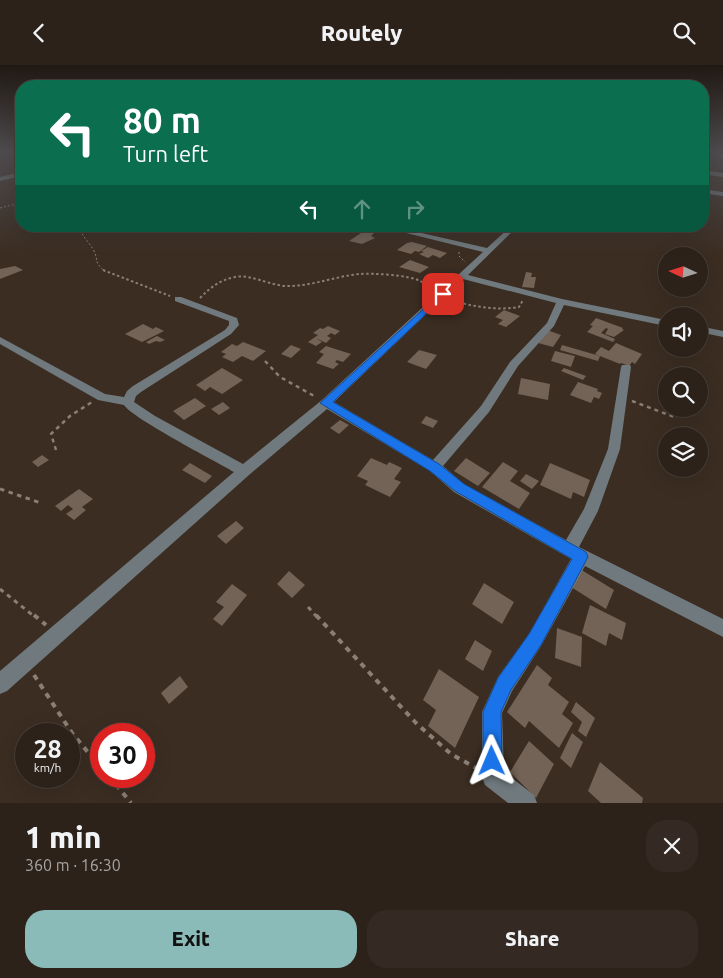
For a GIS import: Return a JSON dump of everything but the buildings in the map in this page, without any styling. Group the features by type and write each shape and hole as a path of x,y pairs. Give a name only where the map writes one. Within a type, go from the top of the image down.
{"street":[{"path":"709,192 723,194"},
{"path":"404,232 489,251"},
{"path":"415,235 419,232"},
{"path":"0,684 244,471 326,403 509,232"},
{"path":"462,276 562,302 658,321"},
{"path":"128,402 137,389 228,332 234,325 234,320 178,299"},
{"path":"434,467 485,409 514,364 551,324 562,302"},
{"path":"708,331 723,334"},
{"path":"0,340 102,397 128,402 131,407 159,424 244,471"},
{"path":"526,803 493,777 492,712 505,684 535,639 575,553 614,449 626,367"},
{"path":"326,403 434,467 459,488 575,553 723,627"}],"path":[{"path":"0,208 15,204"},
{"path":"81,232 94,251 96,263 106,273 178,299"},
{"path":"445,241 445,245 458,252 462,260 472,266"},
{"path":"197,305 198,299 214,284 236,277 248,277 268,284 288,286 312,284 360,274 395,276 419,280 442,296 478,307 511,309 519,307 524,300 533,295"},
{"path":"265,361 280,377 326,403"},
{"path":"56,450 51,434 60,423 76,411 102,397"},
{"path":"621,397 677,419"},
{"path":"0,489 41,503"},
{"path":"0,589 57,633"},
{"path":"308,607 416,723 451,754 493,777"},
{"path":"25,662 72,733 90,755"},
{"path":"119,788 131,803"}],"route":[{"path":"443,294 326,403 434,467 459,488 581,557 535,639 505,684 492,712 492,761"}]}
